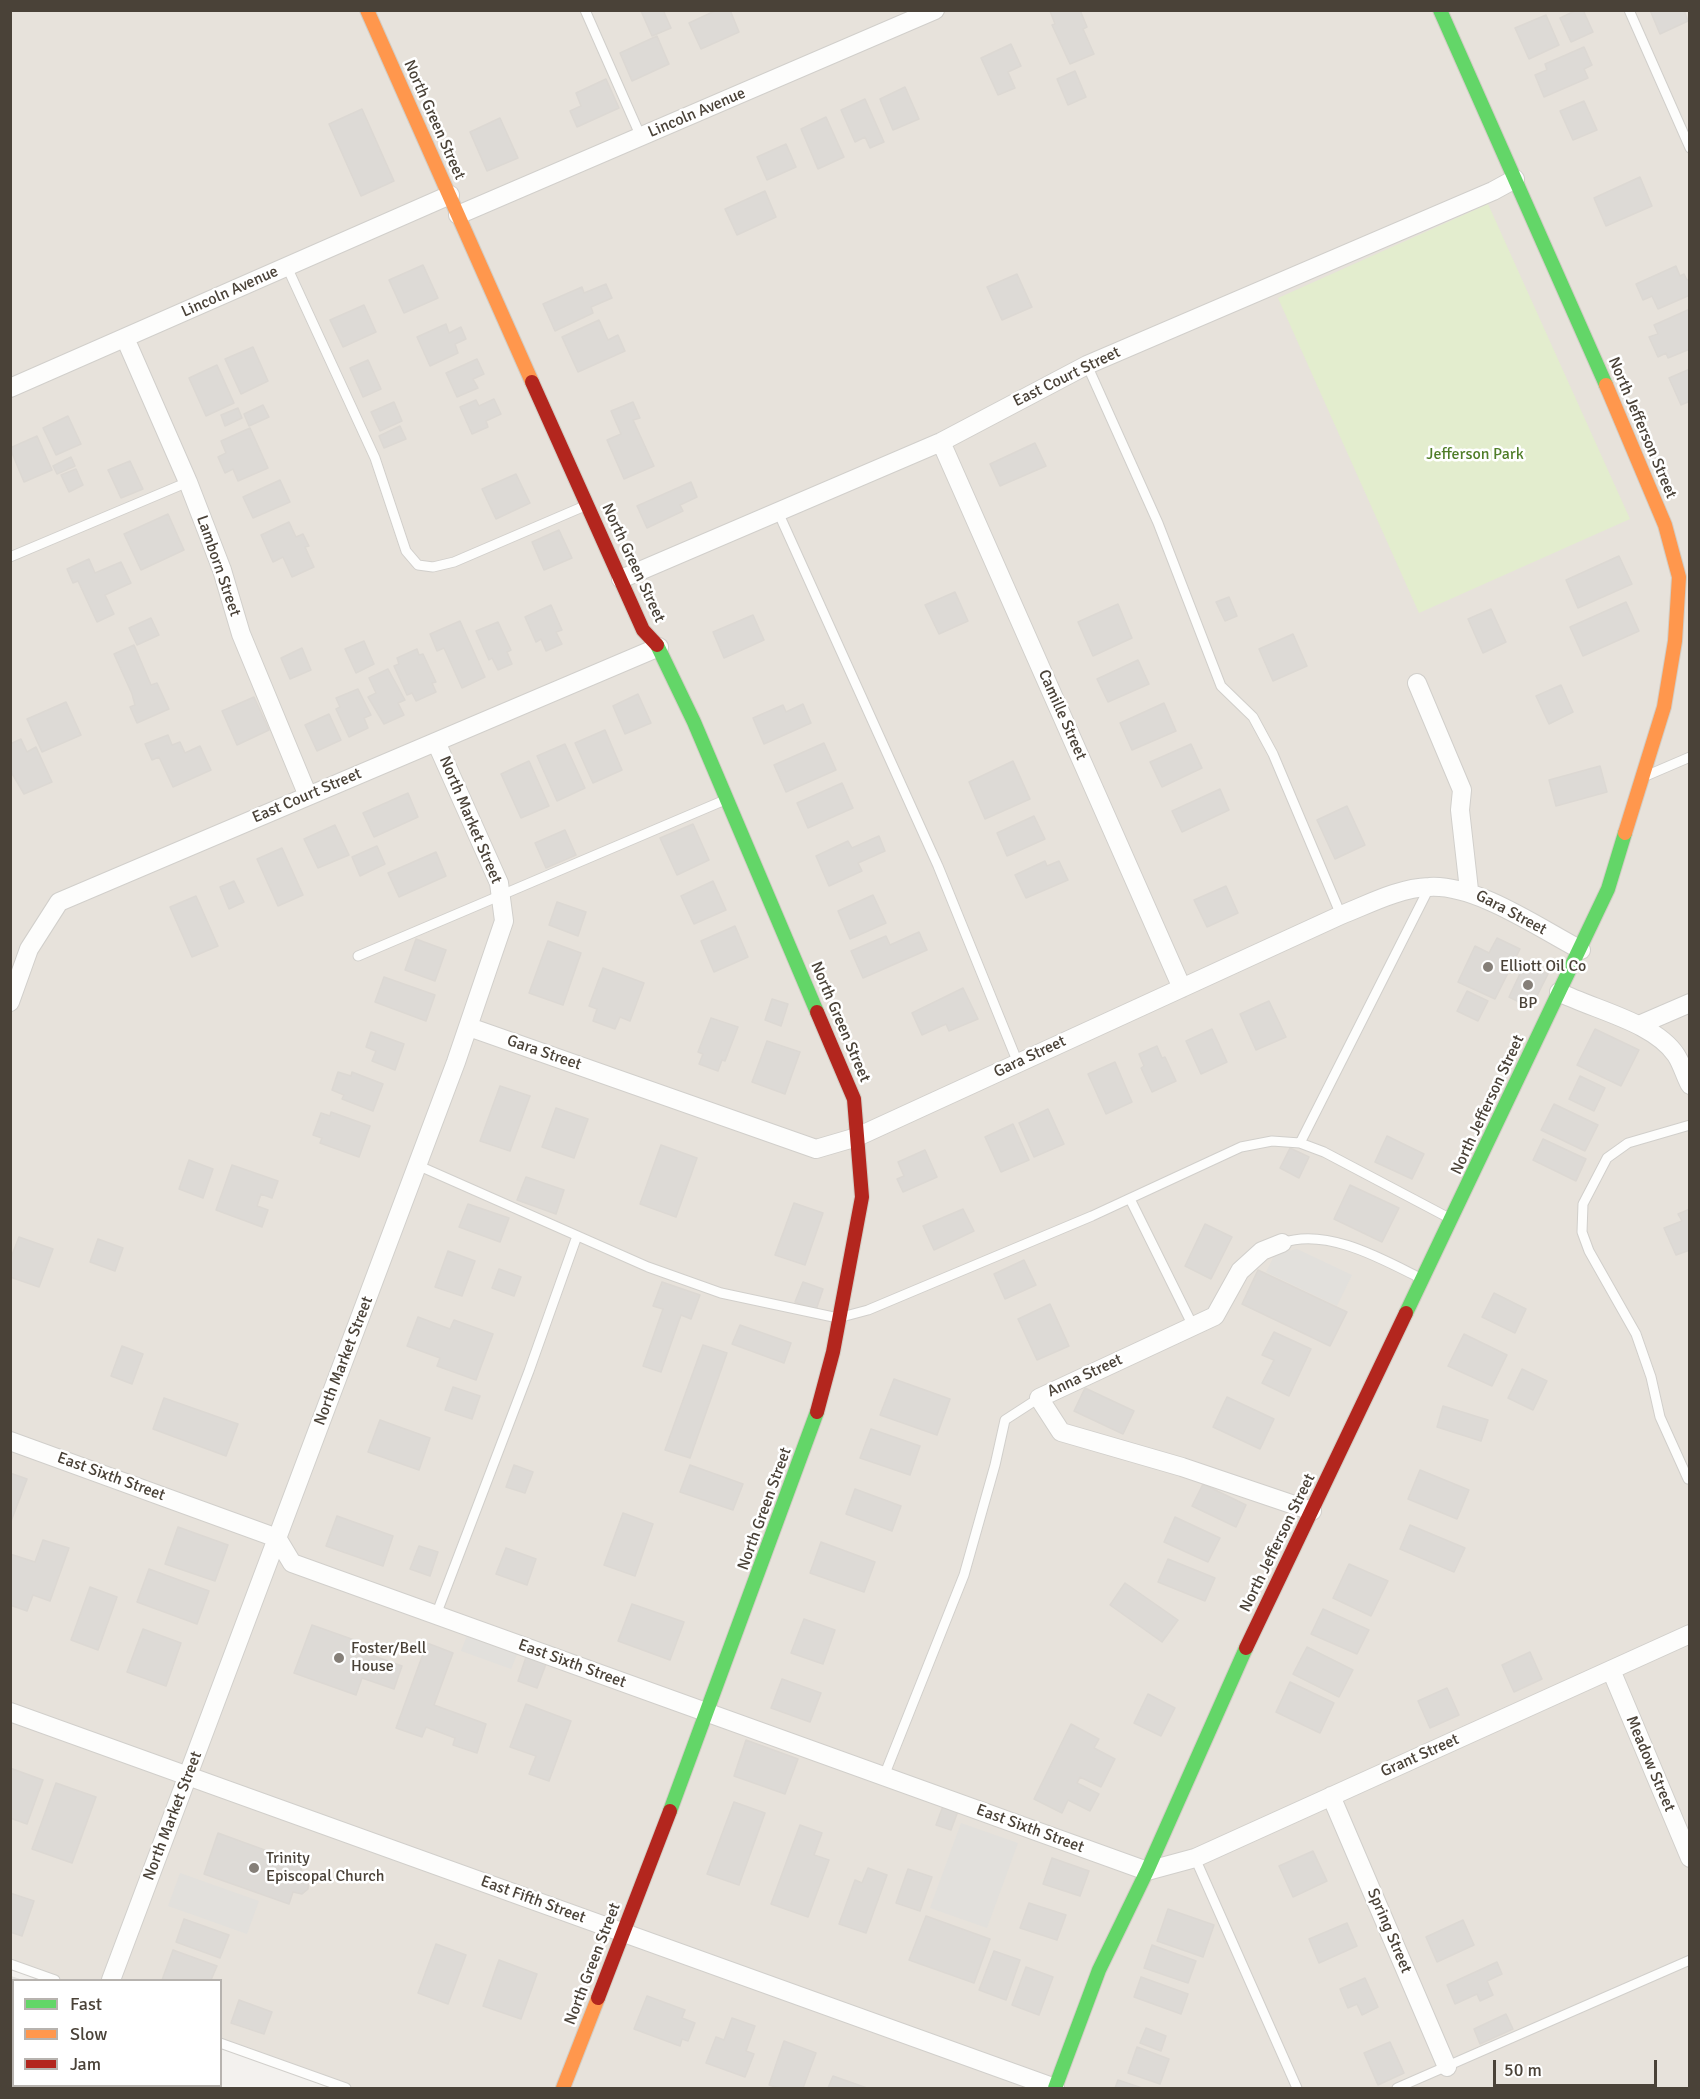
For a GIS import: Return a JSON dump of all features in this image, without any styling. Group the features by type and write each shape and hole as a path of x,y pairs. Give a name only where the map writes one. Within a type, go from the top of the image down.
{"main road":[{"name":"North Green Street","path":"372,12 458,215 643,630 659,647 727,799 854,1099 862,1197 832,1352 813,1429 708,1713 563,2088"},
{"name":"North Jefferson Street","path":"1055,2088 1099,1970 1147,1871 1232,1678 1422,1279 1453,1220 1608,889 1644,777 1682,638 1679,576 1665,525 1632,443 1443,12"}],"street":[{"name":"Lincoln Avenue","path":"458,215 935,10"},
{"name":"East Court Street","path":"621,579 941,442 1087,365 1482,196 1515,179"},
{"name":"Lincoln Avenue","path":"10,388 450,195"},
{"name":"Lamborn Street","path":"125,338 188,482 222,570 241,634 308,796"},
{"name":"Camille Street","path":"941,442 1182,988"},
{"name":"East Court Street","path":"10,1002 29,949 59,902 659,647"},
{"path":"1417,683 1462,790 1460,810 1468,890"},
{"name":"North Market Street","path":"111,1979 469,1027 504,921 502,895 436,742"},
{"name":"Gara Street","path":"469,1027 816,1149 857,1137 1341,915 1401,892 1430,886 1468,890 1581,950"},
{"path":"1559,992 1585,1006 1639,1025 1676,1055 1689,1085"},
{"path":"1639,1025 1689,1002"},
{"name":"Anna Street","path":"1282,1243 1262,1251 1240,1271 1215,1316 1039,1398 1061,1432 1182,1467 1312,1510"},
{"name":"East Sixth Street","path":"10,1441 277,1538 292,1563 1147,1871"},
{"name":"Grant Street","path":"1147,1871 1195,1858 1689,1634"},
{"name":"Meadow Street","path":"1611,1670 1689,1858"},
{"name":"East Fifth Street","path":"10,1712 1055,2088"},
{"name":"Spring Street","path":"1331,1796 1447,2067"}],"lane":[{"path":"585,10 641,136"},
{"path":"1629,10 1689,148"},
{"path":"287,267 375,458 406,550 418,565 433,567 454,562 588,505"},
{"path":"1087,365 1158,523 1221,686 1253,717 1272,753 1341,915"},
{"path":"10,557 188,482"},
{"path":"778,512 938,866 1018,1063"},
{"path":"1644,777 1689,757"},
{"path":"358,956 727,799"},
{"path":"1300,1143 1430,886"},
{"path":"1688,1479 1660,1417 1651,1377 1636,1334 1589,1251 1582,1232 1583,1204 1607,1158 1628,1143 1689,1125"},
{"path":"417,1165 648,1267 721,1293 838,1318 879,1306 1130,1199 1242,1147 1272,1141 1300,1143 1324,1152 1453,1220"},
{"path":"1130,1199 1193,1326"},
{"path":"436,1615 577,1236"},
{"path":"1282,1243 1296,1238 1330,1241 1384,1260 1422,1279"},
{"path":"884,1776 964,1575 995,1465 1005,1420 1039,1398"},
{"path":"1195,1858 1297,2088"},
{"path":"1397,2088 1689,1960"},
{"path":"10,1964 52,1979"},
{"path":"222,2044 346,2088"}],"shaded area":[{"path":"10,11 1689,11 1689,2088 346,2088 222,2043 222,1979 52,1979 11,1964"},
{"path":"1297,1249 1352,1275 1337,1306 1266,1272 1275,1254"},
{"path":"467,1636 517,1654 511,1669 461,1651"},
{"path":"961,1823 1018,1843 987,1928 930,1908"},
{"path":"180,1873 259,1901 247,1934 168,1906"},
{"path":"11,1976 20,1979 12,1979 12,2087 32,2087 11,2088"}],"green space":[{"name":"Jefferson Park","path":"1488,204 1630,519 1419,613 1278,298"}],"building":[{"path":"663,10 671,28 652,36 641,11"},
{"path":"717,10 730,10 739,32 701,49 689,23"},
{"path":"1080,10 1087,27 1083,29 1094,54 1070,64 1052,25 1055,24 1050,11"},
{"path":"1577,10 1583,10 1593,32 1571,42 1560,18"},
{"path":"1650,10 1684,10 1688,21 1660,34"},
{"path":"1546,15 1559,45 1529,59 1515,28"},
{"path":"657,36 669,64 632,81 620,53"},
{"path":"1011,44 1021,66 1008,72 1015,88 998,95 981,58"},
{"path":"1584,47 1592,65 1584,69 1588,78 1544,97 1535,75 1547,70 1545,64"},
{"path":"1075,71 1086,97 1068,105 1057,79"},
{"path":"606,79 619,108 577,127 570,111 581,106 576,93"},
{"path":"905,87 919,119 893,130 880,99"},
{"path":"865,99 884,142 870,148 865,137 855,142 841,110"},
{"path":"1584,101 1597,130 1573,140 1560,111"},
{"path":"362,109 394,181 361,196 329,124"},
{"path":"826,117 844,157 818,169 801,129"},
{"path":"500,118 518,158 487,171 470,132"},
{"path":"786,144 796,167 767,180 757,157"},
{"path":"1640,177 1652,206 1606,226 1594,198"},
{"path":"765,191 776,217 737,235 725,209"},
{"path":"423,265 438,298 404,313 389,280"},
{"path":"1676,266 1680,276 1684,274 1687,280 1690,279 1690,295 1658,309 1652,296 1643,300 1636,284"},
{"path":"1017,274 1032,307 1002,320 987,287"},
{"path":"606,284 612,298 591,307 593,313 555,331 543,304 582,287 584,293"},
{"path":"364,305 376,332 343,347 330,320"},
{"path":"1690,309 1690,349 1668,358 1666,353 1658,357 1649,337 1658,334 1654,325"},
{"path":"599,320 608,340 618,335 625,351 578,372 562,337"},
{"path":"446,324 449,333 461,327 466,339 455,344 458,353 430,366 417,337"},
{"path":"253,347 268,381 241,394 225,359"},
{"path":"477,359 484,374 473,379 478,388 457,397 446,373"},
{"path":"368,360 381,389 363,397 350,368"},
{"path":"217,365 234,403 206,416 189,378"},
{"path":"1690,369 1690,401 1681,405 1669,378"},
{"path":"494,399 501,414 486,421 488,427 472,434 460,407 476,400 479,406"},
{"path":"394,402 402,421 380,431 371,412"},
{"path":"633,402 640,418 633,420 654,466 624,479 607,440 621,434 611,411"},
{"path":"263,405 269,417 249,426 244,414"},
{"path":"238,408 242,418 225,426 221,415"},
{"path":"68,416 81,444 56,455 43,428"},
{"path":"400,426 406,439 384,448 379,436"},
{"path":"250,428 268,468 238,481 233,469 225,473 218,457 226,453 221,441"},
{"path":"37,436 52,470 24,482 10,448"},
{"path":"1035,443 1046,466 1000,486 990,464"},
{"path":"71,457 75,466 57,474 53,466"},
{"path":"130,461 143,489 121,498 108,470"},
{"path":"76,469 83,485 69,492 61,475"},
{"path":"516,474 530,503 496,519 482,489"},
{"path":"280,480 290,502 253,518 243,497"},
{"path":"691,482 697,497 680,505 683,511 647,528 637,506"},
{"path":"168,514 184,550 141,570 124,534"},
{"path":"289,522 296,537 303,534 309,546 305,547 314,567 292,577 283,557 273,562 261,535"},
{"path":"559,530 572,558 544,570 532,542"},
{"path":"1619,556 1632,584 1578,608 1566,580"},
{"path":"89,559 95,573 121,562 131,583 105,595 114,614 97,622 78,581 73,583 67,569"},
{"path":"955,592 968,621 939,634 925,605"},
{"path":"1229,597 1237,616 1225,621 1216,602"},
{"path":"1626,602 1639,631 1583,656 1570,627"},
{"path":"1118,604 1132,638 1093,656 1078,622"},
{"path":"551,605 562,630 556,632 562,644 546,651 541,639 536,642 525,617"},
{"path":"1491,609 1506,642 1483,653 1468,619"},
{"path":"753,615 764,640 724,658 713,632"},
{"path":"151,618 159,635 137,645 129,628"},
{"path":"460,621 485,677 462,688 444,648 437,651 430,634"},
{"path":"498,622 511,650 507,652 512,664 498,670 492,658 489,660 476,631"},
{"path":"1293,634 1307,666 1273,681 1259,649"},
{"path":"364,641 374,664 356,673 345,649"},
{"path":"134,645 151,685 157,683 169,709 137,723 130,707 135,705 132,694 114,654"},
{"path":"302,648 311,670 290,679 281,658"},
{"path":"417,649 419,655 423,654 436,682 432,683 436,692 416,701 412,693 407,695 394,666 399,664 397,658"},
{"path":"1138,660 1149,684 1108,702 1097,679"},
{"path":"388,669 405,700 398,703 404,715 384,724 368,697 376,693 369,678"},
{"path":"1561,685 1573,712 1549,724 1536,696"},
{"path":"358,689 371,715 364,718 368,728 349,737 336,709 340,707 336,698"},
{"path":"638,694 651,723 625,734 613,706"},
{"path":"254,697 269,730 237,745 222,711"},
{"path":"66,702 81,735 42,752 27,719"},
{"path":"1164,703 1176,731 1132,750 1120,723"},
{"path":"803,704 811,723 764,744 753,718 783,705 786,712"},
{"path":"329,714 341,740 317,751 305,725"},
{"path":"605,730 622,770 593,783 575,743"},
{"path":"168,735 172,745 180,742 185,753 200,746 211,770 173,787 159,757 152,760 145,744"},
{"path":"21,739 27,752 36,747 52,782 24,794 10,770 10,744"},
{"path":"824,743 836,770 786,792 774,765"},
{"path":"565,744 585,788 557,801 537,756"},
{"path":"1191,744 1202,768 1162,787 1150,762"},
{"path":"529,761 549,806 521,818 501,774"},
{"path":"1013,761 1030,799 985,819 969,782"},
{"path":"1600,766 1607,792 1556,806 1549,780"},
{"path":"842,783 853,808 808,828 797,803"},
{"path":"1220,789 1229,810 1182,832 1172,811"},
{"path":"408,793 418,817 374,837 363,813"},
{"path":"1347,806 1365,845 1335,859 1317,820"},
{"path":"1034,816 1045,839 1007,856 997,833"},
{"path":"693,824 709,860 677,875 660,838"},
{"path":"335,825 349,855 318,868 304,839"},
{"path":"565,830 576,855 546,868 535,843"},
{"path":"879,836 885,851 858,863 862,871 829,886 816,856 848,841 852,848"},
{"path":"377,846 385,864 360,876 352,857"},
{"path":"282,848 303,895 278,906 257,859"},
{"path":"436,852 446,876 399,897 388,873"},
{"path":"1045,861 1047,866 1059,861 1068,880 1026,898 1015,875"},
{"path":"234,881 244,902 229,909 220,887"},
{"path":"713,881 726,910 694,924 681,896"},
{"path":"1226,886 1238,913 1207,927 1194,900"},
{"path":"873,895 886,923 850,939 838,911"},
{"path":"196,896 218,946 192,957 170,907"},
{"path":"557,902 586,912 578,936 549,925"},
{"path":"735,926 748,957 714,972 701,941"},
{"path":"919,932 927,950 863,978 851,951 886,936 890,945"},
{"name":"Elliott Oil Co","path":"1497,938 1520,949 1495,999 1458,982 1475,946 1489,953"},
{"path":"416,939 446,950 435,981 405,970"},
{"path":"548,941 581,953 563,1005 529,993"},
{"name":"BP","path":"1525,963 1548,974 1531,1008 1509,997"},
{"path":"603,968 644,983 630,1021 620,1017 615,1029 593,1021 597,1009 589,1006"},
{"path":"384,977 435,995 426,1021 375,1002"},
{"path":"963,988 978,1019 949,1031 946,1024 922,1035 912,1013"},
{"path":"1467,991 1488,1001 1478,1021 1457,1011"},
{"path":"772,999 788,1004 781,1026 765,1020"},
{"path":"1269,1001 1286,1037 1256,1050 1240,1014"},
{"path":"711,1018 738,1027 725,1061 722,1060 718,1071 699,1064 703,1054 698,1052"},
{"path":"1212,1029 1227,1062 1201,1074 1186,1041"},
{"path":"1595,1029 1639,1050 1621,1086 1577,1065"},
{"path":"371,1032 404,1044 395,1070 372,1061 376,1051 366,1047"},
{"path":"767,1041 800,1052 785,1094 752,1082"},
{"path":"1157,1046 1176,1081 1152,1092 1141,1068 1144,1066 1139,1054"},
{"path":"1115,1062 1132,1102 1106,1114 1088,1074"},
{"path":"338,1072 351,1076 352,1072 383,1084 373,1111 342,1099 344,1095 332,1090"},
{"path":"1580,1076 1605,1088 1594,1111 1569,1099"},
{"path":"500,1086 530,1096 510,1151 480,1141"},
{"path":"1554,1104 1598,1125 1585,1151 1541,1130"},
{"path":"556,1108 588,1119 574,1158 542,1147"},
{"path":"1048,1109 1064,1144 1034,1157 1019,1123"},
{"path":"331,1112 370,1126 359,1157 320,1143 322,1138 313,1135 321,1113 330,1116"},
{"path":"1013,1124 1029,1160 1001,1172 985,1137"},
{"path":"1387,1136 1424,1154 1412,1179 1375,1162"},
{"path":"1543,1139 1586,1159 1576,1181 1533,1160"},
{"path":"661,1145 697,1158 676,1217 640,1204"},
{"path":"1290,1148 1309,1157 1299,1178 1280,1168"},
{"path":"925,1150 937,1177 903,1192 897,1179 904,1176 898,1162"},
{"path":"189,1160 213,1169 203,1198 179,1189"},
{"path":"232,1165 278,1181 272,1198 261,1194 257,1206 268,1210 262,1227 216,1210"},
{"path":"526,1177 564,1190 556,1214 517,1200"},
{"path":"1350,1185 1399,1208 1382,1242 1334,1219"},
{"path":"794,1203 823,1213 805,1265 775,1255"},
{"path":"468,1204 509,1218 500,1242 459,1227"},
{"path":"963,1209 974,1231 934,1250 923,1226"},
{"path":"1690,1209 1690,1250 1676,1255 1664,1228 1682,1221 1678,1214"},
{"path":"1205,1224 1232,1237 1211,1279 1185,1266"},
{"path":"19,1237 53,1249 39,1287 10,1277 10,1260"},
{"path":"98,1239 123,1248 115,1271 90,1262"},
{"path":"448,1251 475,1261 462,1296 435,1287"},
{"path":"1024,1260 1036,1285 1005,1299 994,1274"},
{"path":"499,1269 521,1277 514,1296 492,1288"},
{"path":"1258,1270 1347,1312 1330,1346 1242,1304"},
{"path":"662,1282 700,1295 691,1319 681,1315 661,1372 643,1366 663,1309 653,1306"},
{"path":"803,1282 823,1289 816,1310 795,1302"},
{"path":"1494,1293 1526,1309 1515,1333 1482,1317"},
{"path":"1050,1304 1069,1346 1037,1360 1018,1319"},
{"path":"418,1317 450,1329 454,1320 493,1334 476,1380 437,1366 440,1358 407,1346"},
{"path":"740,1325 791,1343 784,1363 732,1344"},
{"path":"1274,1332 1311,1349 1289,1396 1262,1383 1274,1360 1262,1355"},
{"path":"1464,1334 1507,1355 1492,1386 1448,1366"},
{"path":"703,1345 727,1353 690,1458 665,1450"},
{"path":"122,1346 143,1354 132,1384 111,1376"},
{"path":"1522,1369 1547,1381 1533,1410 1508,1398"},
{"path":"894,1379 950,1399 937,1435 880,1415"},
{"path":"453,1387 480,1396 472,1419 445,1410"},
{"path":"1085,1388 1134,1411 1123,1434 1074,1411"},
{"path":"1227,1397 1274,1419 1260,1449 1213,1427"},
{"path":"164,1398 238,1424 226,1456 153,1429"},
{"path":"1443,1406 1488,1420 1481,1441 1437,1427"},
{"path":"380,1420 430,1438 419,1470 368,1452"},
{"path":"871,1429 920,1446 910,1475 860,1458"},
{"path":"514,1465 533,1472 525,1493 506,1487"},
{"path":"690,1465 743,1484 733,1510 680,1492"},
{"path":"1420,1470 1469,1490 1457,1519 1408,1499"},
{"path":"10,1473 27,1479 10,1524"},
{"path":"1203,1484 1246,1505 1236,1527 1192,1506"},
{"path":"855,1489 901,1506 892,1531 846,1514"},
{"path":"623,1513 653,1524 635,1576 604,1565"},
{"path":"337,1516 393,1536 383,1566 326,1546"},
{"path":"1175,1517 1220,1538 1208,1562 1164,1542"},
{"path":"1410,1525 1465,1548 1454,1572 1400,1549"},
{"path":"178,1527 228,1545 215,1581 165,1564"},
{"path":"43,1540 69,1548 50,1601 33,1595 27,1611 10,1605 10,1554 35,1562"},
{"path":"821,1542 875,1562 864,1592 810,1573"},
{"path":"419,1546 438,1552 430,1576 410,1569"},
{"path":"506,1548 536,1559 527,1585 496,1574"},
{"path":"1168,1559 1215,1578 1205,1601 1158,1582"},
{"path":"1349,1564 1388,1581 1371,1616 1333,1598"},
{"path":"149,1569 209,1591 197,1624 137,1602"},
{"path":"1125,1583 1178,1620 1162,1642 1110,1605"},
{"path":"90,1587 117,1597 98,1650 71,1640"},
{"path":"632,1604 684,1622 670,1660 618,1641"},
{"path":"1323,1609 1369,1630 1357,1654 1311,1634"},
{"path":"804,1619 835,1630 823,1664 791,1653"},
{"name":"Foster/Bell House","path":"312,1625 374,1647 371,1655 402,1666 394,1689 362,1678 356,1695 294,1673"},
{"path":"143,1629 181,1643 166,1686 127,1672"},
{"path":"427,1643 453,1653 434,1705 486,1724 477,1753 453,1745 455,1738 426,1727 422,1737 396,1728"},
{"path":"1307,1647 1353,1670 1339,1697 1293,1674"},
{"path":"1530,1652 1542,1679 1514,1692 1502,1665"},
{"path":"526,1657 546,1664 537,1688 518,1681"},
{"path":"782,1679 821,1693 810,1722 771,1708"},
{"path":"1290,1682 1334,1703 1320,1733 1276,1712"},
{"path":"1447,1688 1459,1715 1430,1728 1418,1701"},
{"path":"1148,1694 1175,1708 1161,1736 1134,1723"},
{"path":"526,1704 571,1721 549,1781 529,1774 536,1756 510,1747"},
{"path":"1071,1724 1099,1739 1094,1748 1115,1759 1101,1787 1080,1777 1077,1783 1099,1794 1090,1811 1068,1800 1062,1813 1034,1799"},
{"path":"746,1740 798,1759 785,1794 734,1776"},
{"path":"10,1768 43,1780 27,1824 10,1818"},
{"path":"56,1783 96,1797 72,1863 32,1849"},
{"path":"734,1802 765,1813 739,1885 707,1874"},
{"path":"943,1806 958,1811 951,1830 936,1825"},
{"path":"800,1825 822,1833 814,1855 829,1860 808,1917 771,1904"},
{"name":"Trinity Episcopal Church","path":"218,1833 303,1864 300,1873 309,1881 308,1889 302,1894 293,1892 289,1904 204,1874"},
{"path":"1313,1851 1327,1881 1293,1897 1279,1866"},
{"path":"1052,1858 1089,1871 1080,1896 1043,1884"},
{"path":"868,1868 887,1875 866,1933 839,1924 855,1880 862,1883"},
{"path":"908,1869 932,1877 920,1911 896,1903"},
{"path":"10,1893 34,1901 22,1936 10,1932"},
{"path":"1029,1903 1066,1915 1057,1940 1020,1928"},
{"path":"1168,1909 1214,1925 1203,1957 1157,1941"},
{"path":"926,1916 990,1939 974,1983 909,1960"},
{"path":"184,1919 229,1935 220,1958 176,1942"},
{"path":"1463,1920 1474,1945 1437,1962 1426,1937"},
{"path":"1347,1923 1357,1946 1319,1963 1309,1939"},
{"path":"436,1944 466,1955 448,2004 418,1993"},
{"path":"1152,1945 1196,1961 1188,1983 1144,1968"},
{"path":"173,1950 217,1966 211,1979 162,1979"},
{"path":"994,1951 1020,1960 1006,2000 979,1990"},
{"path":"499,1960 537,1974 521,2019 483,2006"},
{"path":"1497,1962 1502,1974 1487,1981 1493,1995 1480,2001 1477,1994 1455,2004 1447,1985"},
{"path":"1026,1967 1053,1977 1039,2015 1012,2005"},
{"path":"1141,1977 1188,1994 1181,2014 1134,1997"},
{"path":"1365,1978 1378,2007 1362,2015 1357,2004 1348,2008 1340,1989"},
{"path":"647,1996 685,2010 682,2018 695,2023 688,2041 682,2039 680,2046 634,2029"},
{"path":"239,2000 272,2012 264,2034 231,2023"},
{"path":"1506,2014 1513,2029 1480,2044 1474,2029"},
{"path":"732,2018 755,2026 746,2051 754,2054 745,2077 706,2063 716,2037 724,2040"},
{"path":"1146,2028 1166,2036 1161,2051 1140,2043"},
{"path":"784,2041 816,2053 803,2088 779,2088 769,2085"},
{"path":"1390,2042 1404,2073 1378,2085 1364,2053"},
{"path":"1137,2047 1169,2059 1160,2084 1128,2073"},
{"path":"833,2076 867,2088 828,2088"},
{"path":"1118,2080 1142,2088 1115,2088"}],"traffic: fast":[{"path":"1440,10 1606,385"},
{"path":"657,645 694,722 817,1012"},
{"path":"1406,1313 1608,889 1625,833"},
{"path":"670,1811 817,1412"},
{"path":"1055,2088 1099,1970 1147,1871 1246,1648"}],"traffic: slow":[{"path":"367,10 532,382"},
{"path":"1606,385 1665,525 1679,577 1675,641 1664,707 1625,833"},
{"path":"563,2088 598,1998"}],"traffic: jam":[{"path":"532,382 643,630 657,645"},
{"path":"817,1012 854,1099 862,1197 833,1352 817,1412"},
{"path":"1246,1648 1406,1313"},
{"path":"598,1998 670,1811"}],"place":[{"name":"Elliott Oil Co","path":"1488,967"},
{"name":"BP","path":"1528,985"},
{"name":"Foster/Bell House","path":"339,1658"},
{"name":"Trinity Episcopal Church","path":"254,1868"}]}
